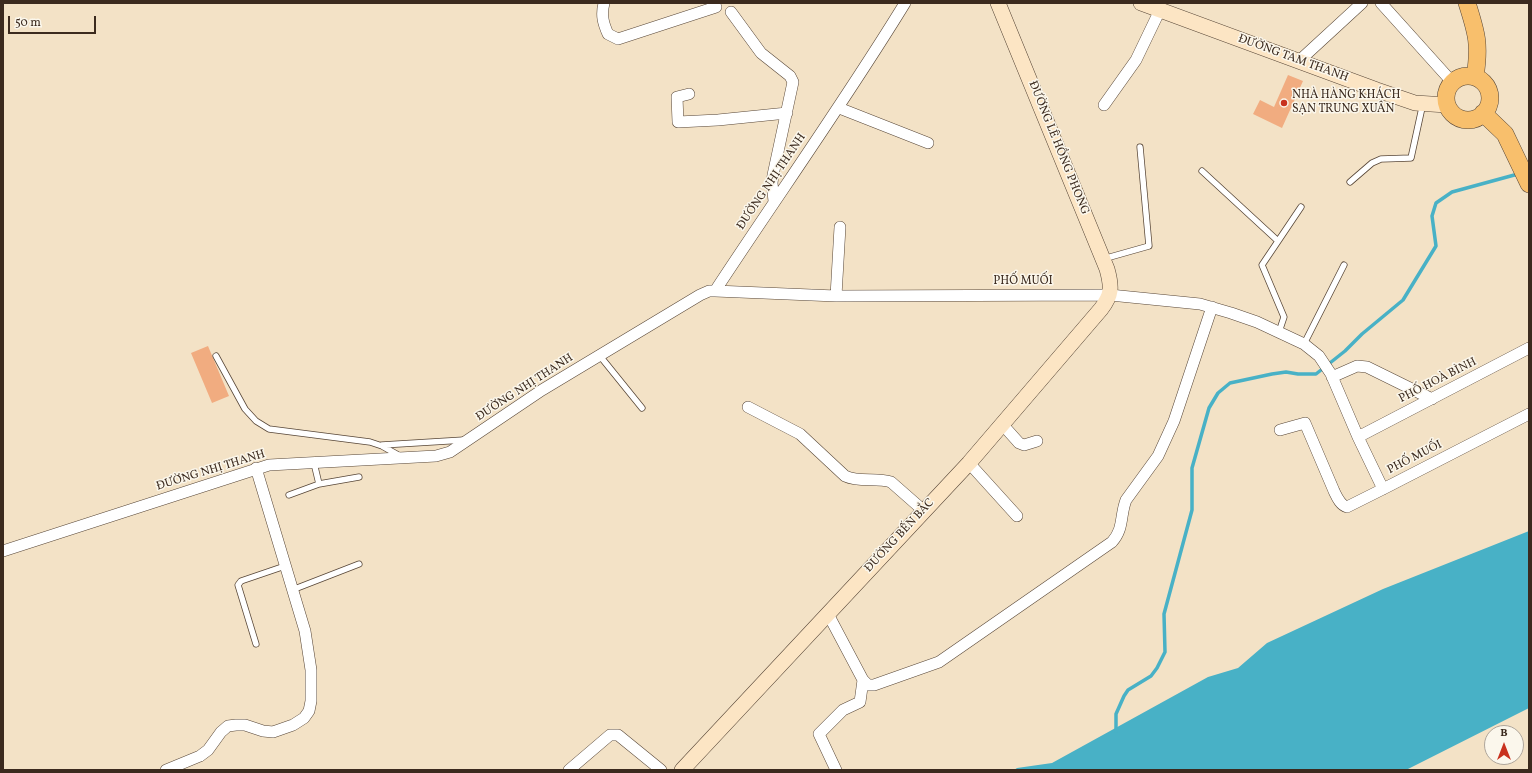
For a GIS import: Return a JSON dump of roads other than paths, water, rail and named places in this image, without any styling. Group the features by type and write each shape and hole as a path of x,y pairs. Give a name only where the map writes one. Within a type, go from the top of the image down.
{"main road":[{"name":"ĐƯỜNG LÊ HỒNG PHONG","path":"998,3 1103,259 1110,278 1110,295"},
{"name":"ĐƯỜNG TAM THANH","path":"1141,3 1378,90 1415,102 1447,105"},
{"path":"1467,3 1478,41 1478,57 1475,77"},
{"path":"1466,76 1475,77 1484,82 1489,91 1490,100 1487,110 1480,116 1470,120 1461,119 1452,113 1447,105 1446,96 1449,86 1456,80 1466,76"},
{"path":"1483,113 1504,134 1525,175"},
{"name":"ĐƯỜNG BẾN BẮC","path":"682,770 969,463 1101,309 1110,295"}],"street":[{"path":"604,3 602,16 604,25 608,34 618,39 716,7"},
{"name":"ĐƯỜNG NHỊ THANH","path":"3,552 268,465 436,456 450,452 542,390 700,295 709,291 715,291 774,201 839,108 905,3"},
{"path":"1300,61 1362,3"},
{"path":"1381,3 1453,83"},
{"path":"1104,105 1136,60 1160,10"},
{"path":"731,12 766,58 790,76 793,82 773,175 774,201"},
{"path":"689,94 677,98 678,122 718,120 787,113"},
{"path":"839,108 928,143"},
{"path":"836,296 840,227"},
{"name":"PHỐ MUỐI","path":"715,291 836,296 1110,295 1200,304 1212,307 1257,322 1279,332 1304,344 1319,356 1331,376 1383,488 1529,414"},
{"path":"828,614 862,680 868,685 874,685 939,662 1112,542 1118,536 1120,531 1123,507 1126,500 1158,456 1174,422 1212,307"},
{"name":"PHỐ HOÀ BÌNH","path":"1358,437 1529,348"},
{"path":"1331,376 1357,366 1367,367 1432,399"},
{"path":"748,406 800,434 845,476 852,479 885,480 891,482 924,511"},
{"path":"1280,430 1305,423 1334,491 1339,501 1344,506 1347,507 1383,488"},
{"path":"1002,424 1019,443 1024,444 1037,441"},
{"path":"969,463 1017,516"},
{"path":"166,770 200,756 208,750 220,732 228,726 236,724 245,725 263,731 273,732 293,725 304,718 309,711 311,701 311,670 305,631 256,468"},
{"path":"836,770 819,734 843,710 860,702 862,680"},
{"path":"569,770 610,735 614,734 618,735 661,770"}],"lane":[{"path":"1350,182 1372,163 1381,159 1411,158 1423,103"},
{"path":"1103,259 1149,246 1140,147"},
{"path":"1202,171 1278,241"},
{"path":"1279,332 1284,317 1262,265 1301,207"},
{"path":"1304,344 1344,265"},
{"path":"216,356 245,409 256,421 269,429 370,442 382,446 403,458"},
{"path":"600,356 642,408"},
{"path":"382,446 469,440"},
{"path":"314,463 319,484"},
{"path":"290,495 319,484 359,477"},
{"path":"292,590 359,564"},
{"path":"256,644 238,586 239,583 285,566"}],"water":[{"path":"1529,531 1529,708 1495,725 1484,725 1484,731 1406,770 1014,770 1017,768 1052,763 1208,677 1238,668 1267,643 1383,589"}],"waterway":[{"path":"1116,731 1116,714 1124,696 1128,690 1151,676 1165,652 1164,614 1192,510 1192,468 1209,408 1218,393 1230,383 1272,374 1286,372 1316,374 1345,351 1362,334 1403,300 1436,246 1432,216 1436,203 1452,192 1518,174"}],"place":[{"name":"NHÀ HÀNG KHÁCH SẠN TRUNG XUÂN","path":"1284,103"}]}
